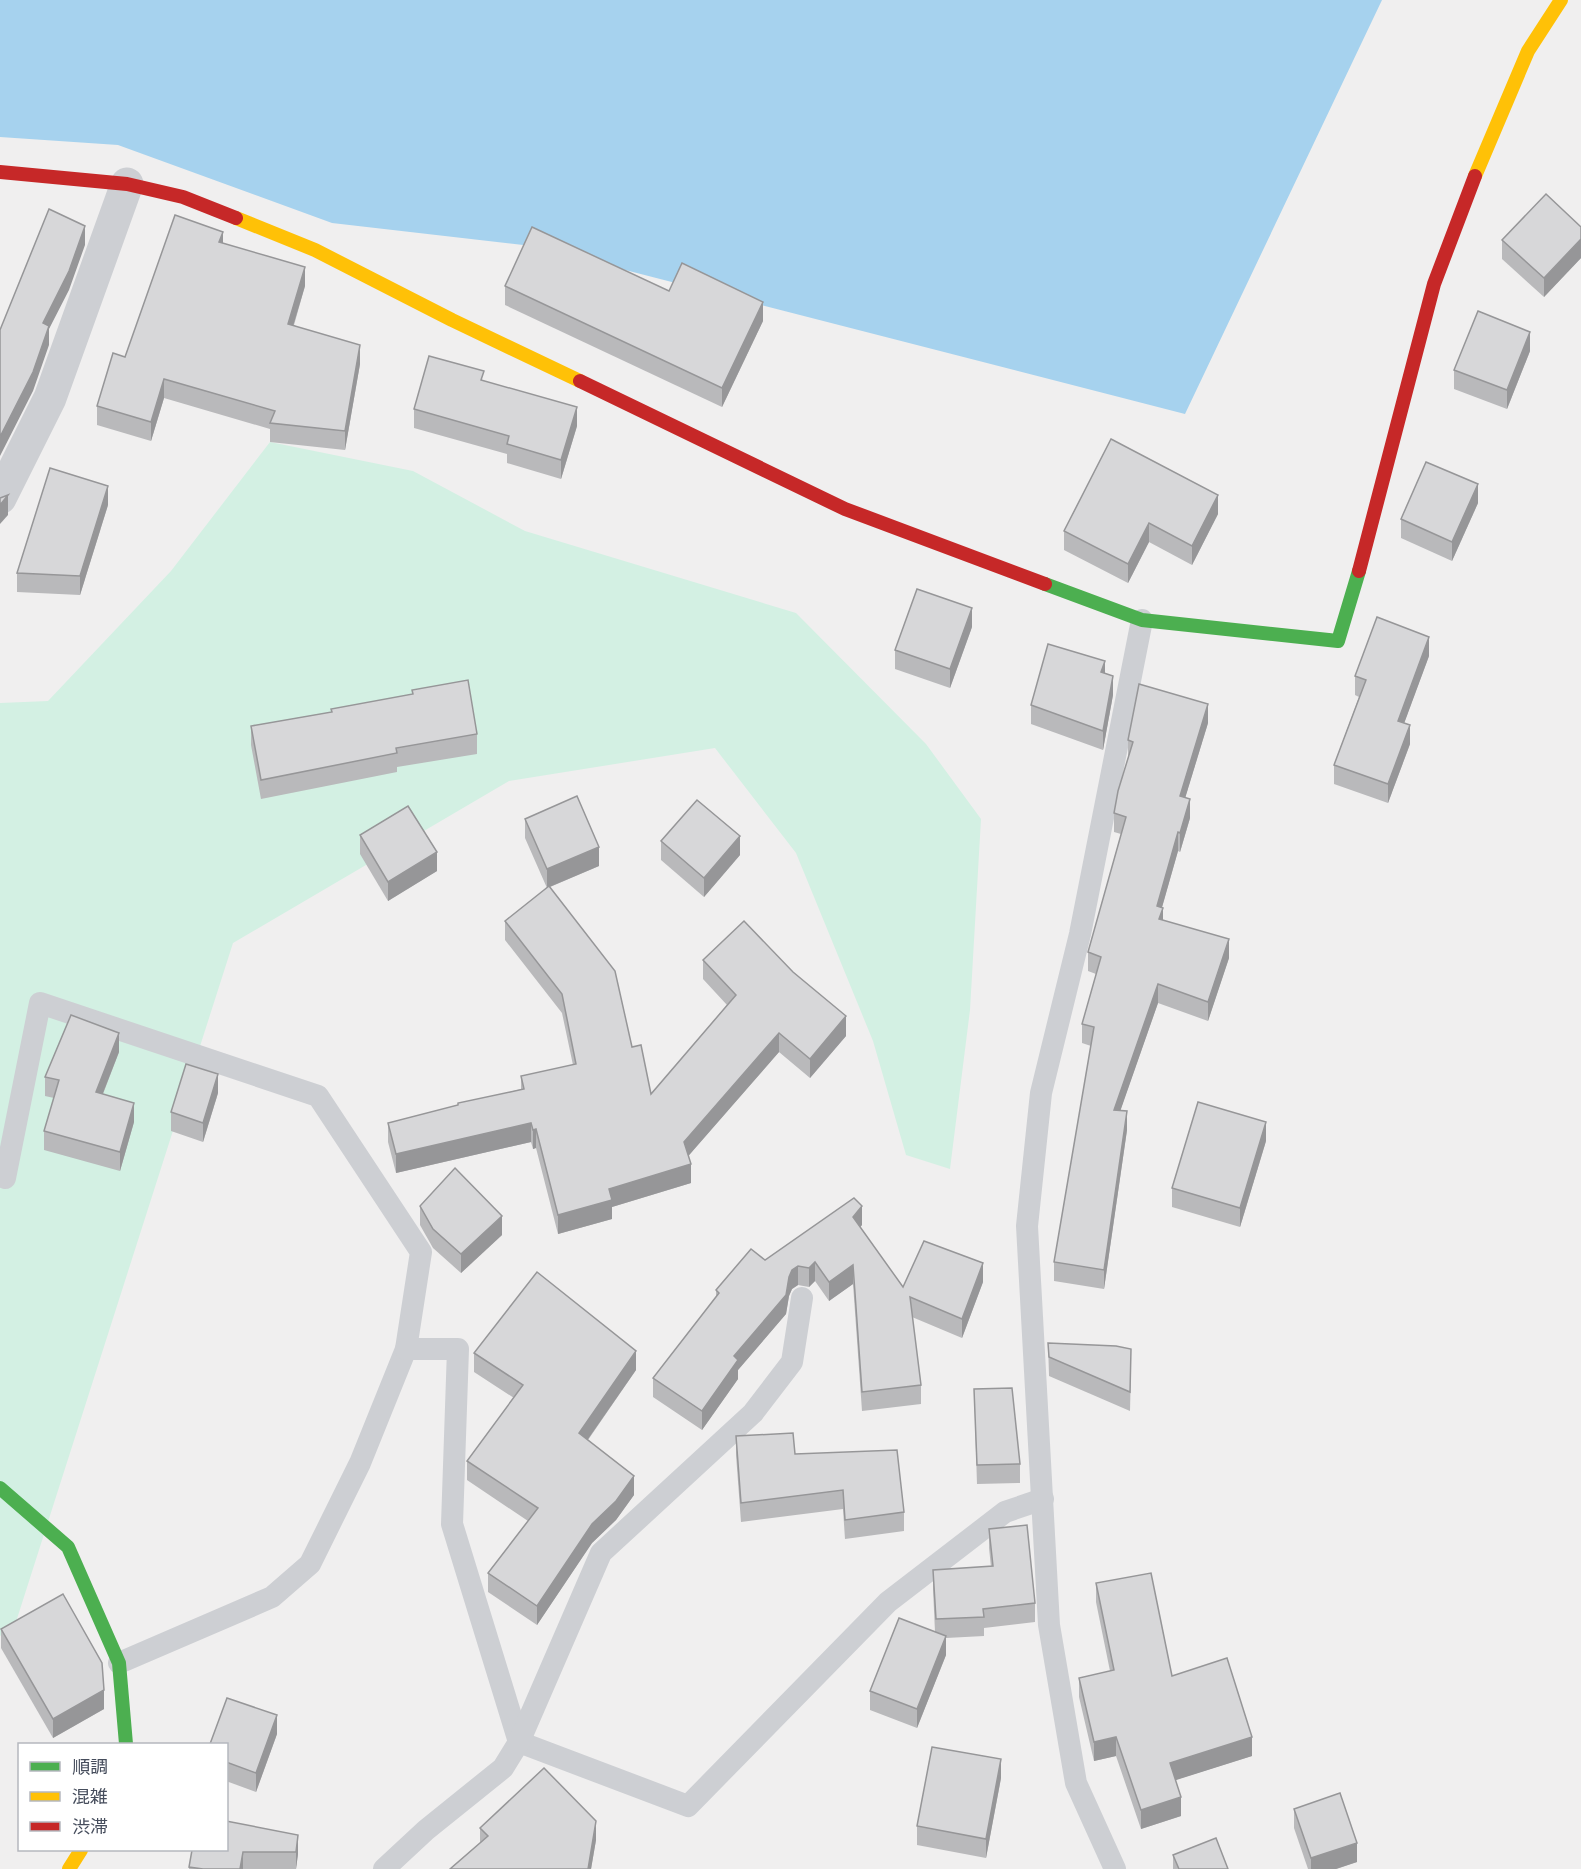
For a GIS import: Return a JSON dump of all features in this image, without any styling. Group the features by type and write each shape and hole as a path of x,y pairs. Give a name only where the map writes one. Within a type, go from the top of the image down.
{"street":[{"path":"0,172 128,184 183,197 315,250 452,320 845,509 1142,620 1338,641 1358,576 1434,284 1479,166 1527,51 1561,0"},
{"path":"0,498 50,398 128,184"},
{"path":"0,1488 68,1547 120,1663 126,1743"},
{"path":"69,1869 80,1851"}],"lane":[{"path":"1115,1869 1076,1783 1049,1625 1027,1226 1041,1093 1080,934 1142,620"},
{"path":"5,1178 40,1003 318,1096 421,1252 406,1349 360,1463 310,1564 272,1597 120,1663"},
{"path":"384,1869 426,1830 503,1768 519,1742 601,1553 753,1413 792,1362 802,1299"},
{"path":"406,1349 458,1349 452,1524 519,1742"},
{"path":"519,1742 688,1806 888,1602 1005,1512 1043,1499"}],"green space":[{"path":"270,442 413,471 525,531 796,613 926,744 981,819 970,1010 950,1169 906,1155 873,1041 796,853 715,748 509,781 233,943 15,1625 0,1636 0,703 48,701 171,571"}],"water":[{"path":"0,0 1382,0 1185,414 532,246 332,223 118,145 0,137"}],"building":[{"path":"1546,194 1581,227 1581,239 1544,278 1502,240"},
{"path":"49,209 85,226 69,271 43,323 49,326 33,372 0,437 0,330"},
{"path":"175,215 223,232 219,242 305,267 288,324 360,345 345,431 270,423 275,411 164,379 151,422 97,406 113,353 125,357"},
{"path":"532,227 669,291 682,263 763,302 722,388 505,286"},
{"path":"1478,311 1530,332 1507,390 1454,370"},
{"path":"429,356 484,371 481,380 577,407 561,460 507,444 509,436 414,409"},
{"path":"1111,439 1218,495 1192,546 1149,523 1128,564 1064,531"},
{"path":"1426,462 1478,484 1452,542 1401,519"},
{"path":"50,468 108,486 80,576 17,573"},
{"path":"8,495 0,505 0,498"},
{"path":"917,589 972,608 950,669 895,650"},
{"path":"1377,617 1429,637 1398,721 1410,725 1388,784 1334,765 1366,680 1355,676"},
{"path":"1048,644 1105,661 1101,672 1113,676 1103,731 1031,705"},
{"path":"468,680 477,734 396,748 397,753 261,780 251,726 332,712 331,709 413,694 412,690"},
{"path":"1139,684 1208,704 1180,796 1190,799 1157,906 1163,908 1159,919 1229,939 1208,1002 1158,984 1114,1110 1127,1111 1104,1270 1054,1262 1094,1027 1082,1024 1101,957 1088,952 1126,817 1114,813 1118,791 1133,742 1128,740"},
{"path":"577,796 599,847 547,869 525,819"},
{"path":"697,800 740,836 704,878 661,841"},
{"path":"408,806 437,852 388,882 360,835"},
{"path":"549,886 615,971 632,1047 641,1045 651,1094 736,995 703,960 744,921 793,972 846,1016 810,1059 779,1033 684,1142 691,1164 609,1189 612,1200 558,1215 536,1129 533,1130 531,1123 396,1154 388,1123 458,1105 458,1103 524,1089 521,1076 576,1064 562,994 505,921"},
{"path":"71,1015 119,1033 96,1092 134,1103 120,1152 44,1131 59,1080 45,1077"},
{"path":"186,1064 218,1074 203,1123 171,1112"},
{"path":"1198,1102 1266,1122 1240,1208 1172,1188"},
{"path":"455,1168 502,1216 461,1254 433,1229 420,1206"},
{"path":"854,1198 862,1206 853,1217 903,1287 924,1241 983,1263 962,1319 910,1297 921,1385 862,1392 853,1265 829,1282 815,1262 809,1268 798,1266 792,1270 786,1295 734,1356 738,1360 702,1411 653,1378 719,1293 716,1290 751,1249 765,1260"},
{"path":"537,1272 636,1351 579,1433 634,1476 616,1501 592,1524 537,1606 488,1573 538,1508 467,1461 523,1385 474,1353"},
{"path":"1048,1343 1116,1346 1131,1349 1130,1392 1049,1357"},
{"path":"1012,1388 1020,1464 977,1465 974,1389"},
{"path":"793,1433 795,1454 897,1450 904,1512 845,1520 843,1490 741,1503 736,1436"},
{"path":"1027,1525 1035,1603 983,1609 984,1617 936,1619 933,1570 993,1566 989,1529"},
{"path":"1151,1573 1172,1676 1227,1658 1252,1737 1170,1763 1181,1797 1141,1810 1116,1737 1094,1742 1079,1678 1114,1670 1096,1583"},
{"path":"63,1594 102,1663 104,1690 53,1719 1,1629"},
{"path":"899,1618 946,1636 917,1709 870,1691"},
{"path":"227,1698 277,1715 256,1773 228,1763 228,1743 210,1743"},
{"path":"932,1747 1001,1759 986,1839 917,1826"},
{"path":"544,1768 596,1821 588,1869 450,1869 488,1836 480,1828"},
{"path":"1340,1793 1357,1843 1311,1858 1294,1809"},
{"path":"228,1821 298,1835 296,1852 243,1852 240,1869 189,1867 192,1851 228,1851"},
{"path":"1216,1838 1228,1869 1179,1869 1173,1855"}],"traffic: fast":[{"path":"1045,584 1142,620 1338,641 1359,571"},
{"path":"0,1488 68,1547 119,1663 126,1743"}],"traffic: slow":[{"path":"1475,176 1528,51 1561,0"},
{"path":"236,218 315,250 452,320 580,381"},
{"path":"69,1869 80,1851"}],"traffic: jam":[{"path":"0,172 127,184 183,197 236,218"},
{"path":"1359,571 1434,284 1475,176"},
{"path":"580,381 845,509 1045,584"}]}
